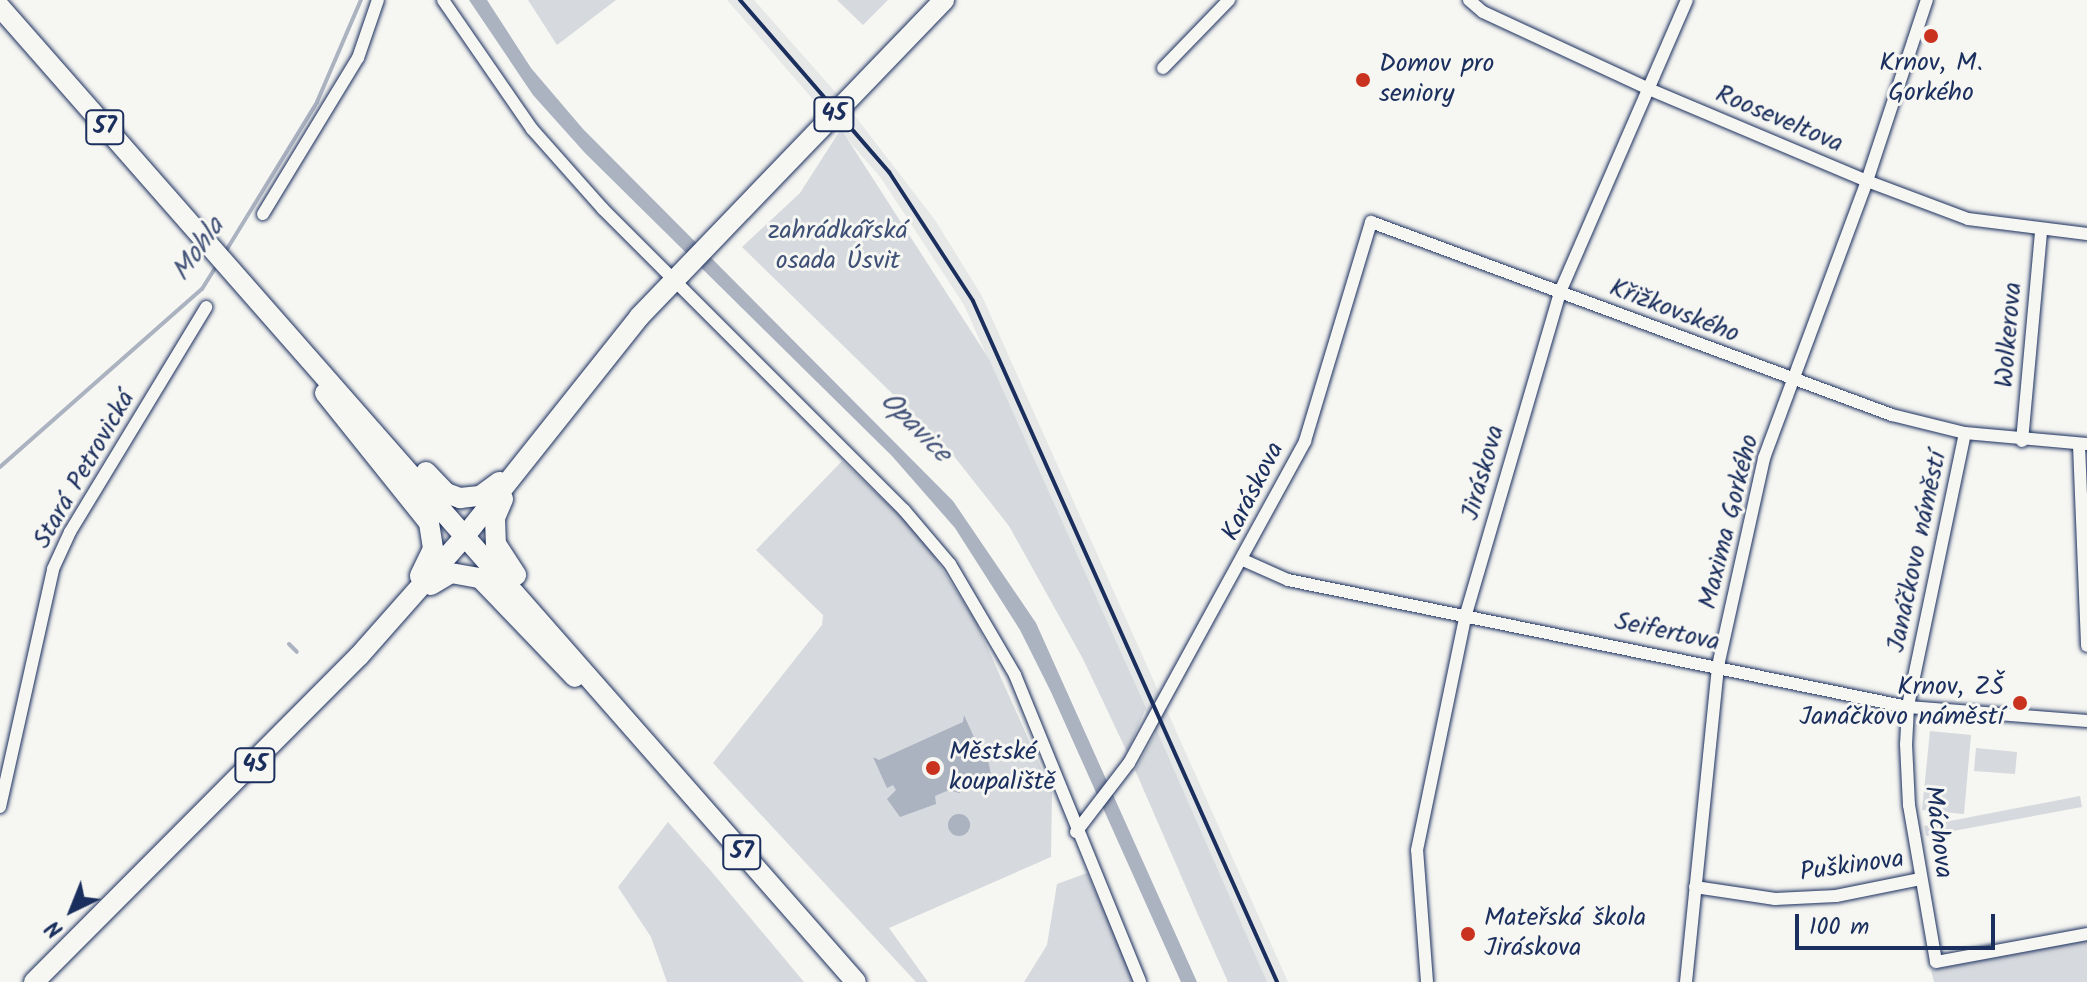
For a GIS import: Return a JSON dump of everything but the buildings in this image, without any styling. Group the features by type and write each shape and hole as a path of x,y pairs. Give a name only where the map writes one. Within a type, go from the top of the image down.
{"main road":[{"name":"45","path":"34,982 261,759 389,623 465,536 674,278 944,0"},
{"name":"57","path":"0,7 856,982"},
{"path":"283,328 451,495 468,498 487,493 536,446"},
{"path":"283,328 340,415 429,523 429,561 389,623"},
{"path":"536,446 498,507 496,544 627,721"},
{"path":"389,623 440,578 459,572 473,575 550,656 627,721"}],"street":[{"path":"263,214 358,58 378,0"},
{"path":"443,0 532,129 674,278 904,510 950,564 1015,675 1076,832 1140,982"},
{"path":"1163,68 1229,0"},
{"name":"Rooseveltova","path":"1469,0 1483,12 1649,89 1867,181 1968,219 2041,232 2087,234"},
{"name":"Jiráskova","path":"1427,982 1417,850 1466,614 1560,292 1687,0"},
{"name":"Maxima Gorkého","path":"1686,982 1718,666 1764,458 1867,181 1927,0"},
{"name":"Křižkovského","path":"1371,222 1795,381 1965,433"},
{"name":"Karáskova","path":"1076,832 1129,763 1243,560 1305,441 1371,222"},
{"name":"Wolkerova","path":"2022,441 2041,232"},
{"name":"Stará Petrovická","path":"0,807 53,569 70,532 206,307"},
{"name":"Janáčkovo náměstí","path":"1908,707 1965,433 2022,441 2083,444 2087,646"},
{"name":"Seifertova","path":"1243,560 1288,580 1466,614 1908,707 2087,721"},
{"name":"Máchova","path":"1908,707 1909,805 1936,962 2087,934"},
{"name":"Puškinova","path":"1695,887 1775,899 1836,896 1920,879"}],"shaded area":[{"path":"469,0 487,0 531,68 583,129 953,501 1036,623 1197,982 1181,982 1051,692 1020,630 955,528 892,456 585,153 533,95"},
{"path":"727,0 754,0 845,103 935,220 982,296 1288,982 1266,982 964,305 881,178"},
{"name":"Městské koupaliště","path":"964,715 982,755 987,754 991,775 959,793 949,790 935,796 936,804 900,817 887,799 896,790 893,785 887,788 873,757 879,760 963,722"},
{"name":"Městské koupaliště","path":"955,814 963,814 970,825 963,836 955,836 948,829 948,821"}],"green space":[{"path":"528,0 616,0 557,45"},
{"path":"837,0 888,0 863,25"},
{"name":"zahrádkářská osada Úsvit","path":"841,129 989,359 1146,708 1127,752 1083,659 1009,526 946,446 742,247 800,193"},
{"name":"Městské koupaliště","path":"842,461 920,534 976,622 1052,792 1051,857 889,928 928,982 916,982 713,763 822,625 823,615 756,550"},
{"path":"1157,731 1267,982 1228,982 1199,917 1135,770"},
{"path":"1930,731 1971,735 1964,814 1922,810"},
{"path":"1976,748 2017,752 2015,774 1974,771"},
{"path":"2080,796 2082,807 1926,836 1924,826"},
{"path":"668,822 804,982 667,982 651,937 618,887"},
{"path":"1087,873 1136,982 1024,982 1047,945 1057,884"},
{"path":"2087,940 2087,982 1934,982 1931,970"}],"waterway":[{"name":"Mohla","path":"224,254 317,102 361,0"},
{"name":"Mohla","path":"0,467 202,289 217,265"},
{"path":"289,644 297,652"}],"railway":[{"path":"740,0 889,172 973,301 1277,982"}],"place":[{"name":"Krnov, M. Gorkého","path":"1931,36"},
{"name":"Domov pro seniory","path":"1363,80"},
{"name":"Krnov, ZŠ Janáčkovo náměstí","path":"2020,703"},
{"name":"Městské koupaliště","path":"933,768"},
{"name":"Mateřská škola Jiráskova","path":"1468,934"}],"water label":[{"name":"Opavice","path":"915,428"}]}
